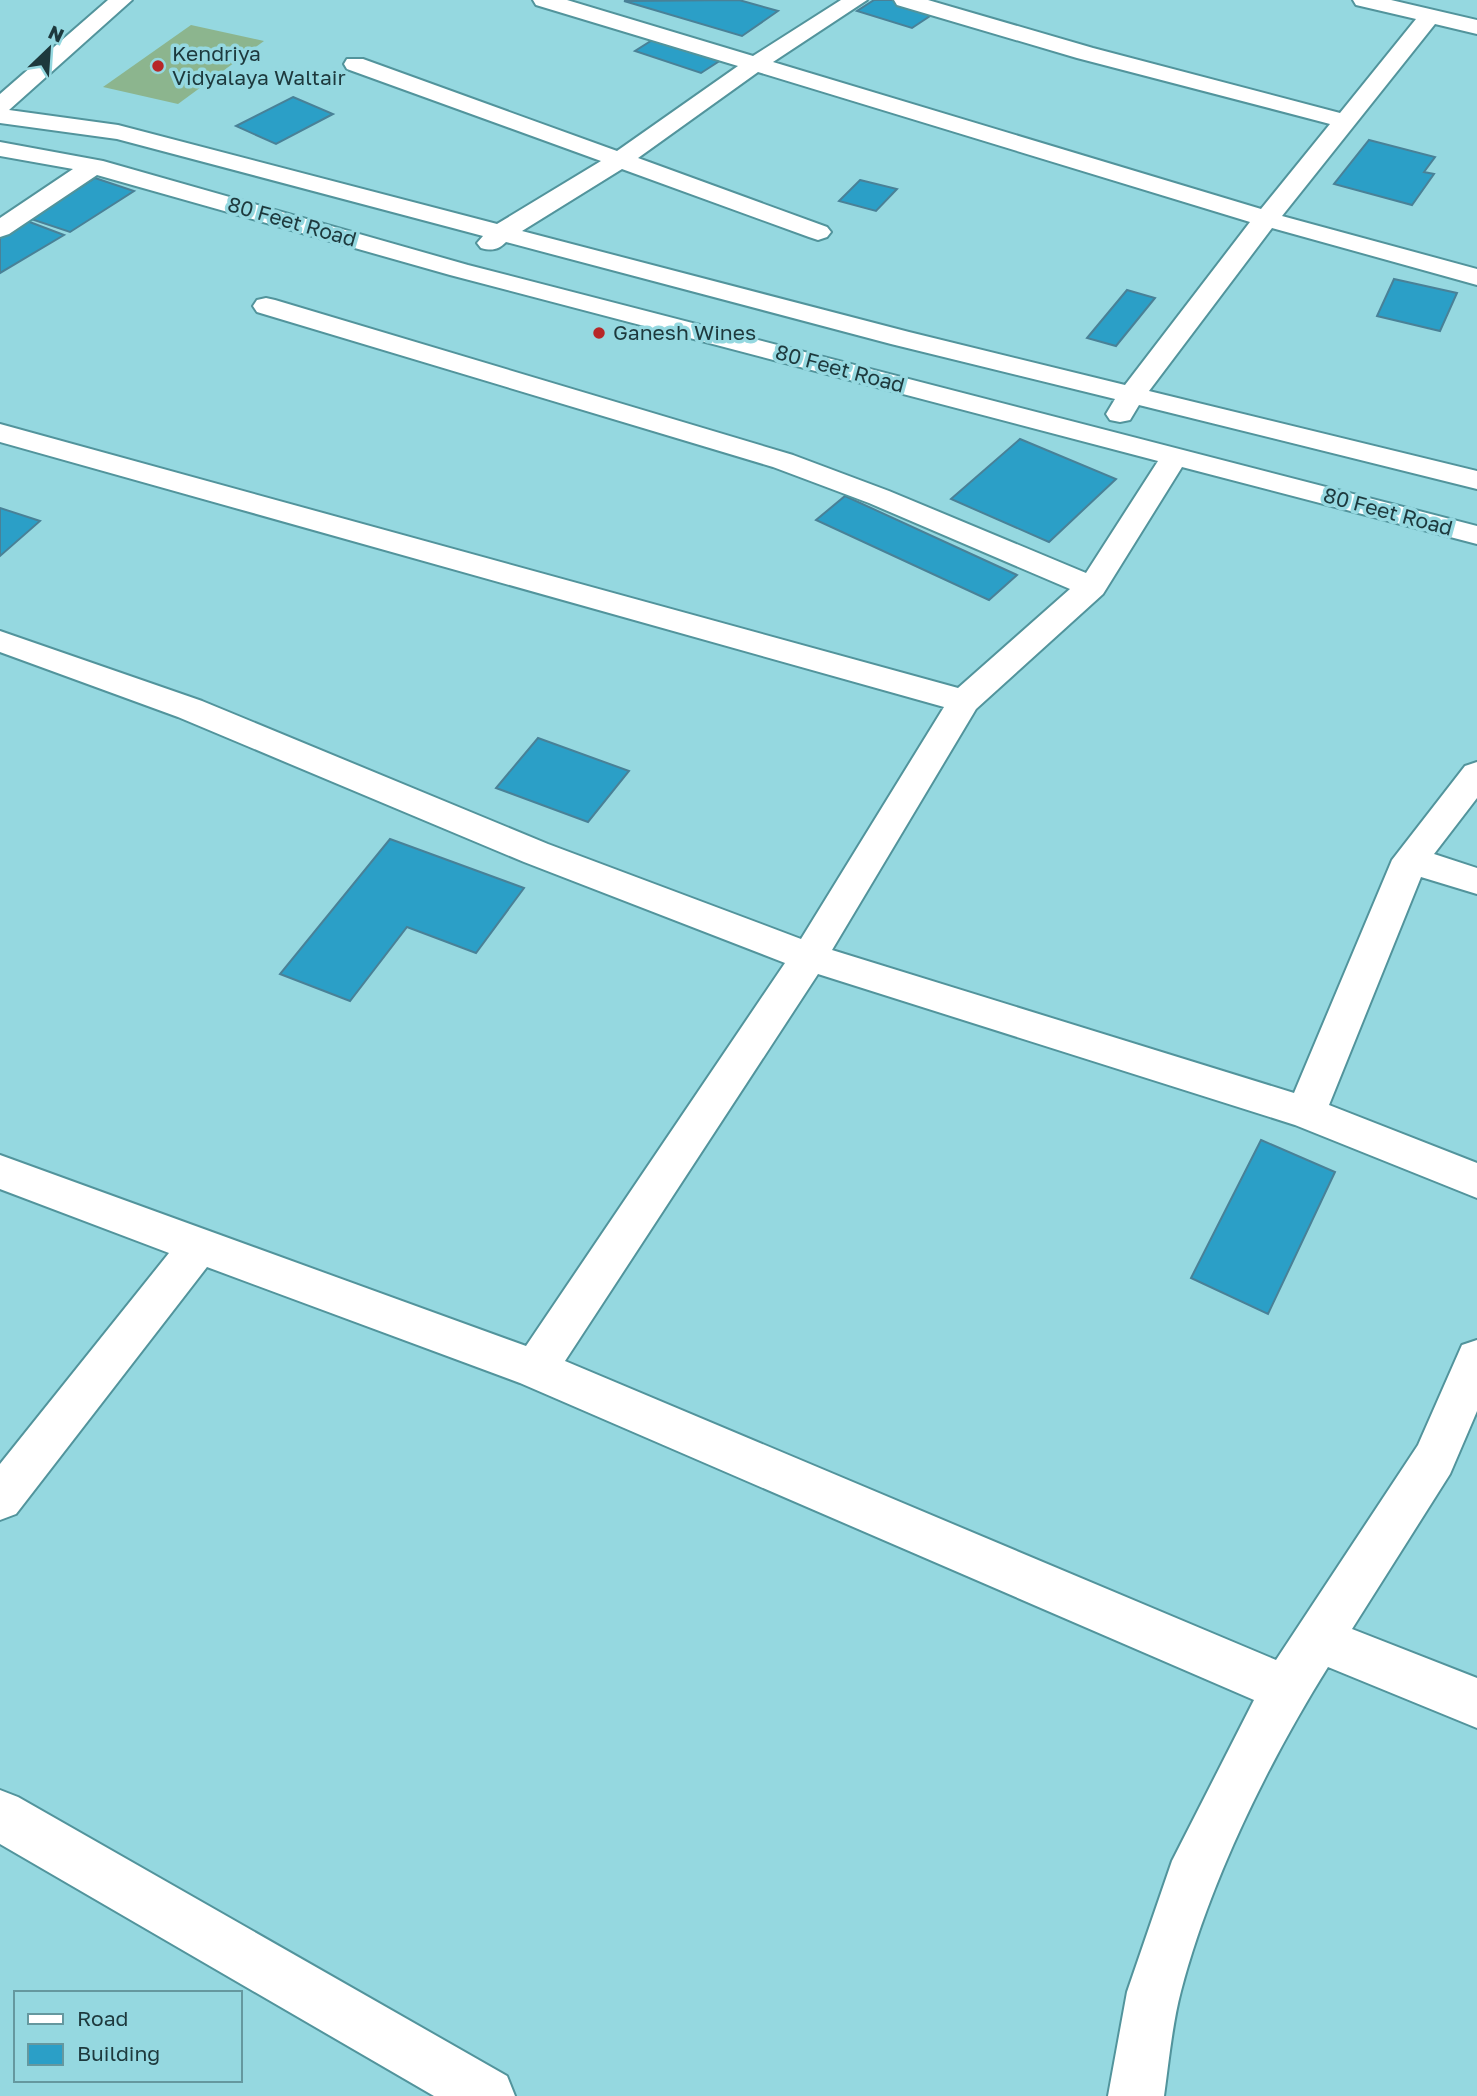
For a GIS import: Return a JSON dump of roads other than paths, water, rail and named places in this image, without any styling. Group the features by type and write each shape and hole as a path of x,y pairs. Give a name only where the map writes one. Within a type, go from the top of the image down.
{"street":[{"path":"0,106 121,0"},
{"path":"544,0 1266,219 1477,276"},
{"path":"459,270 502,232 620,160 754,65 856,0"},
{"path":"905,0 1085,53 1345,121"},
{"path":"1364,0 1477,27"},
{"path":"1106,439 1131,395 1266,219 1431,15"},
{"path":"355,64 818,232"},
{"name":"80 Feet Road","path":"0,116 118,132 901,338 1477,480"},
{"name":"80 Feet Road","path":"0,149 94,166 459,270 1477,535"},
{"path":"0,229 94,166"},
{"path":"266,306 783,461 879,497 1092,587"},
{"path":"0,433 964,702"},
{"path":"536,1369 809,957 964,702 1092,587 1175,456"},
{"path":"0,641 190,709 536,853 809,957 1306,1113 1477,1181"},
{"path":"1306,1113 1410,860 1477,774"},
{"path":"1410,860 1477,881"},
{"path":"0,1172 536,1369 1286,1689"},
{"path":"0,1499 199,1246"},
{"path":"1136,2096 1154,1992 1198,1861 1286,1689 1434,1459 1477,1359"},
{"path":"1317,1639 1477,1703"},
{"path":"0,1815 487,2096"}],"place":[{"name":"Kendriya Vidyalaya Waltair","path":"158,66"},
{"name":"Ganesh Wines","path":"599,333"}]}
